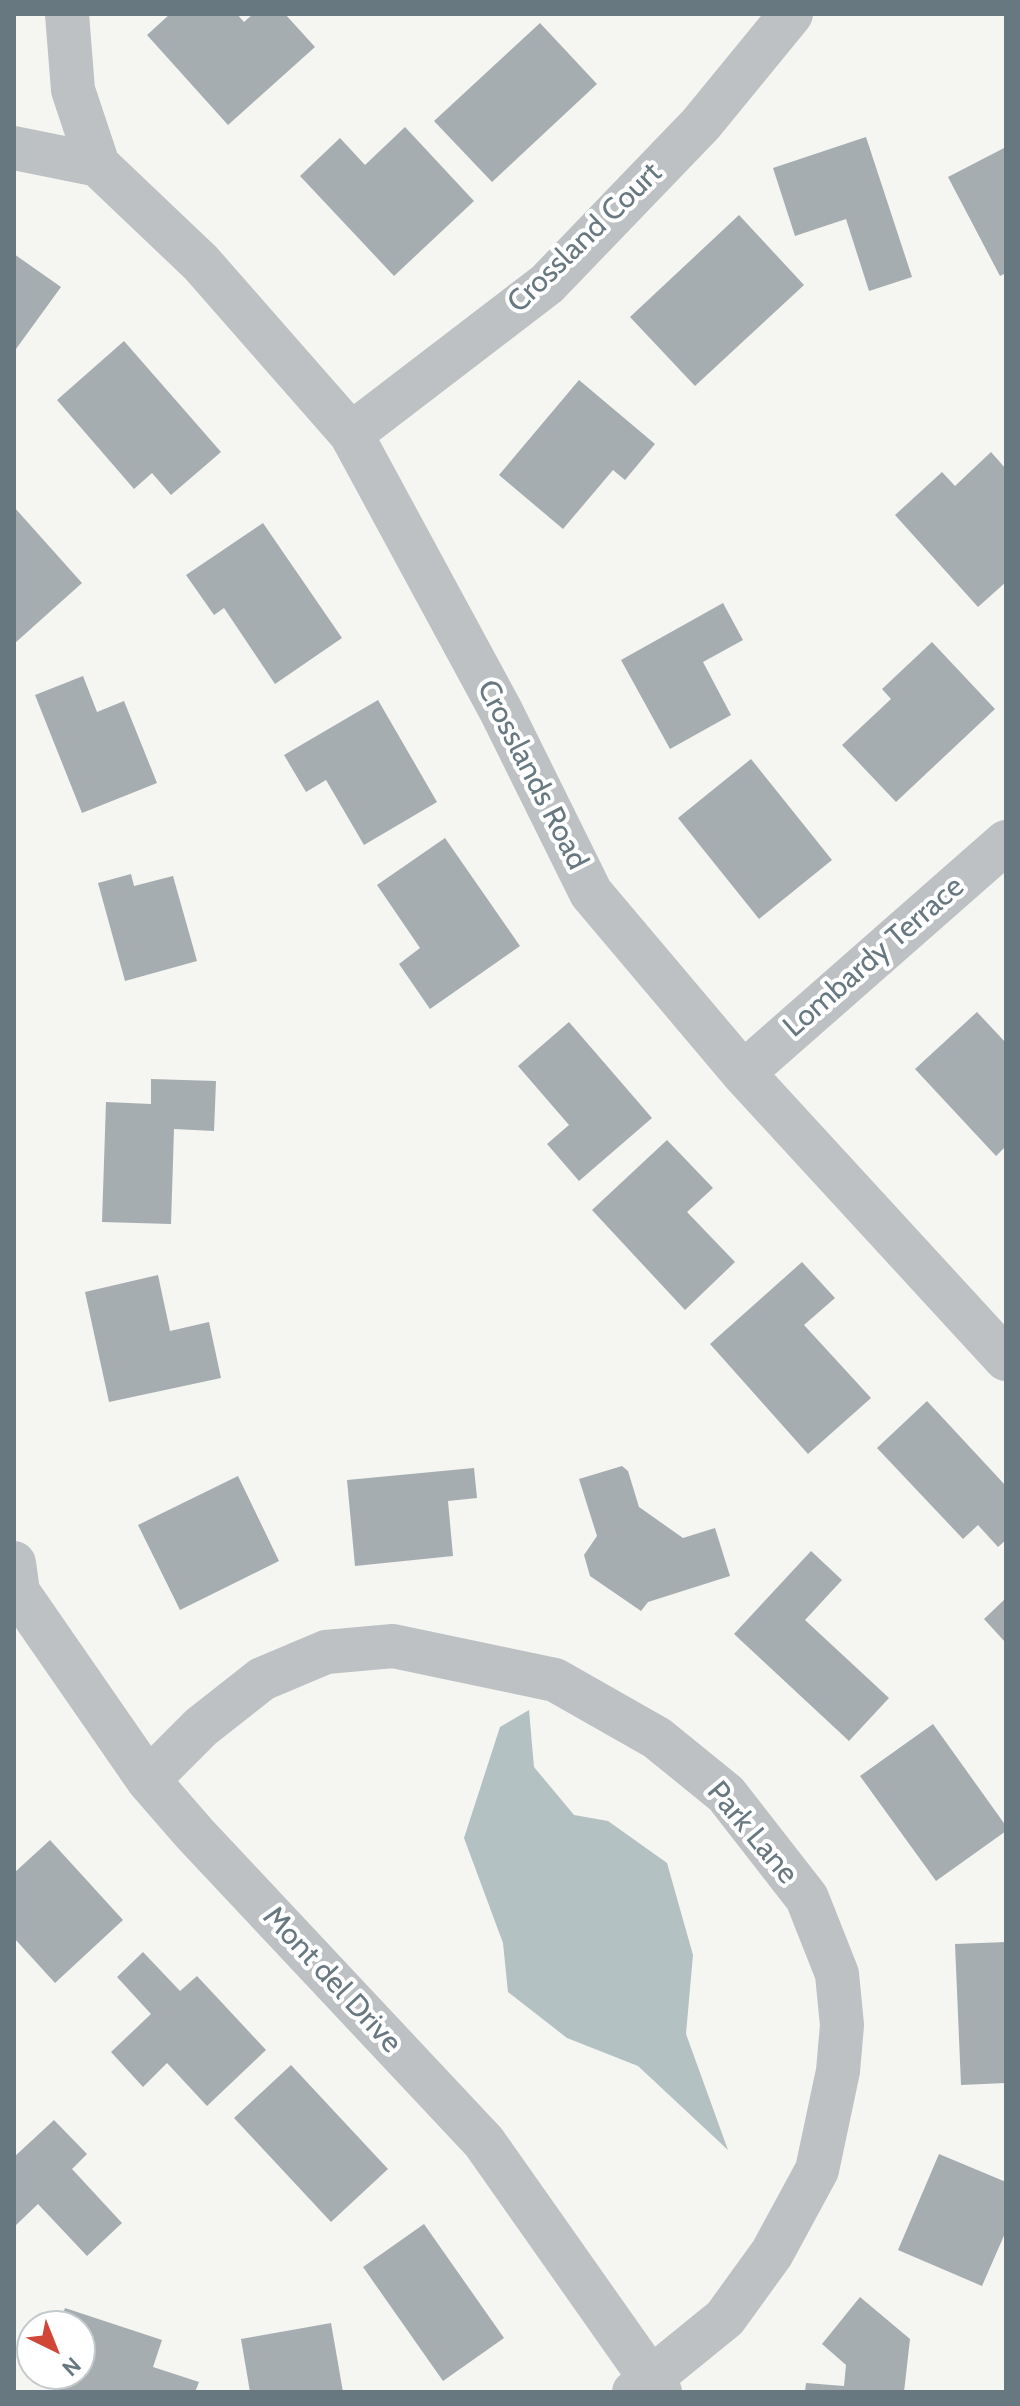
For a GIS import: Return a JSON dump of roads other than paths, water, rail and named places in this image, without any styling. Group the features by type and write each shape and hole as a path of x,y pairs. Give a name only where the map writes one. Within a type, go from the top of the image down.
{"street":[{"name":"Crosslands Road","path":"67,14 73,90 98,165 201,263 351,434 501,711 591,893 743,1073 1006,1359"},
{"name":"Crossland Court","path":"351,434 547,284 701,124 791,14"},
{"path":"14,148 98,165"},
{"name":"Lombardy Terrace","path":"743,1073 1006,842"},
{"name":"Mont del Drive","path":"14,1563 18,1592 148,1780 484,2142 648,2388"},
{"name":"Park Lane","path":"148,1780 201,1727 262,1679 326,1652 393,1646 555,1680 657,1738 726,1794 807,1898 837,1974 842,2025 838,2071 817,2170 772,2253 725,2318 648,2388"}]}
